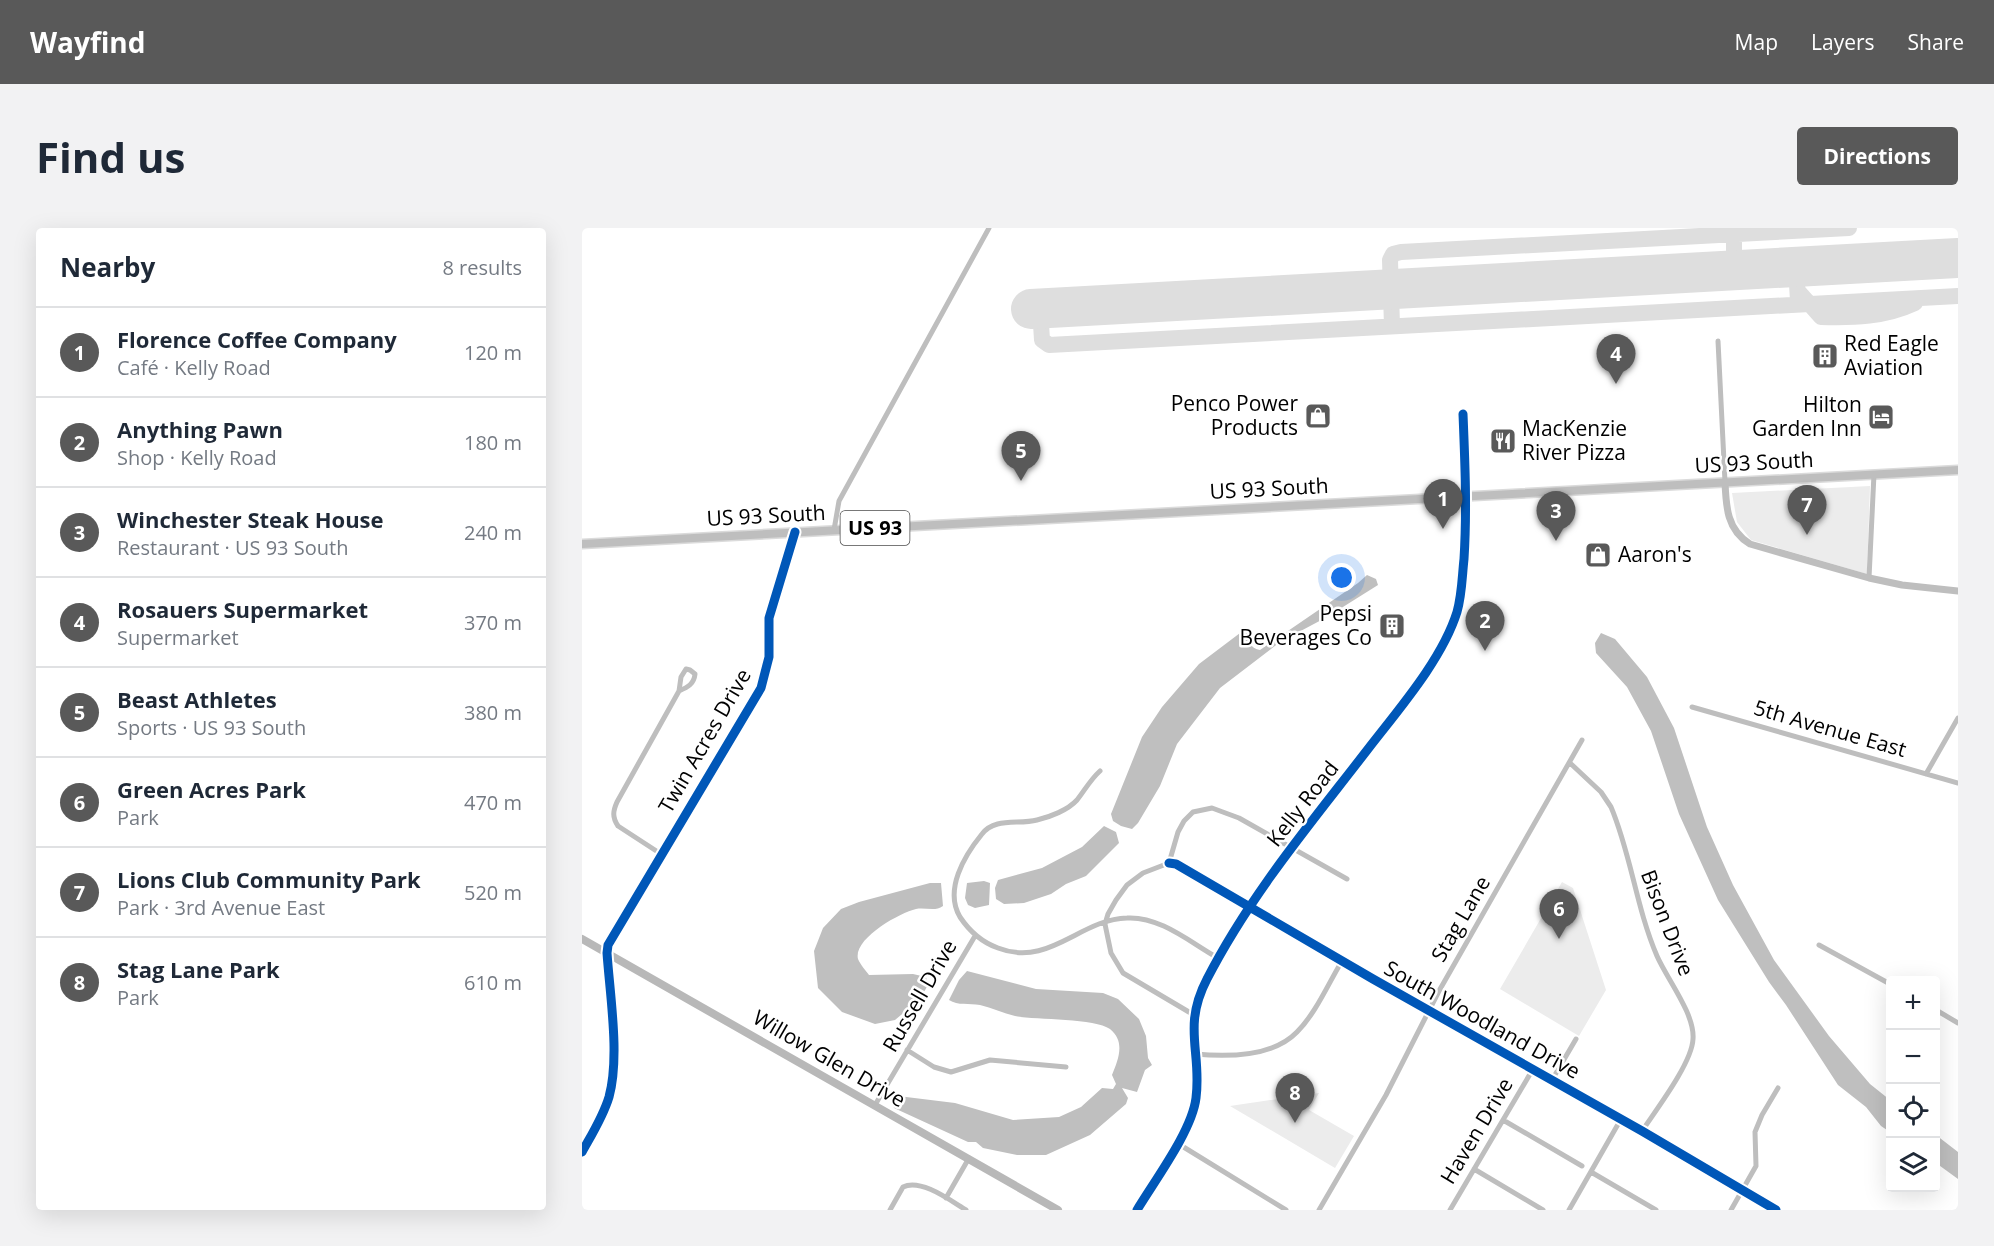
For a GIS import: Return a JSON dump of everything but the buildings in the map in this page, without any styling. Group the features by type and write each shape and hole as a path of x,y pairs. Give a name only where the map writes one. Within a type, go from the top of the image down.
{"main road":[{"name":"US 93 South","path":"582,544 1958,470"},
{"name":"Willow Glen Drive","path":"582,939 1058,1210"}],"street":[{"path":"834,530 839,501 989,228"},
{"path":"1718,341 1728,516 1731,525 1744,540 1760,548 1869,578 1902,585 1958,591"},
{"name":"Kelly Road","path":"1137,1210 1188,1127 1194,1108 1197,1089 1194,1015 1202,987 1250,907 1291,848 1408,698 1448,633 1456,614 1461,594 1467,496 1463,414"},
{"path":"1869,578 1874,474"},
{"name":"Twin Acres Drive","path":"607,954 611,938 761,688 769,657 770,618 795,532"},
{"path":"661,854 618,826 613,813 679,692"},
{"name":"5th Avenue East","path":"1692,707 1958,783"},
{"path":"1926,774 1958,718"},
{"name":"Stag Lane","path":"1318,1210 1400,1069 1429,1011 1582,740"},
{"name":"Bison Drive","path":"1570,763 1600,792 1611,807 1649,934 1657,955 1692,1024 1693,1040 1689,1055 1642,1131"},
{"path":"1100,771 1067,809 1037,820 999,823 983,832 957,874 953,897 956,910 975,936 987,944 1008,952 1030,953 1062,942 1106,921 1128,918 1154,922 1218,958"},
{"path":"1194,1015 1123,973 1111,953 1106,929 1106,921 1116,900 1132,881 1149,870 1169,863 1178,832 1184,820 1193,812 1206,808 1225,811 1347,879"},
{"name":"South Woodland Drive","path":"1169,863 1176,864 1776,1210"},
{"name":"Russell Drive","path":"875,1105 975,936"},
{"path":"1819,945 1886,982"},
{"path":"582,1152 605,1109 612,1076 613,1054 607,954"},
{"path":"1195,1054 1221,1055 1266,1050 1286,1041 1306,1020 1342,961"},
{"path":"1940,1013 1958,1023"},
{"path":"1552,1080 1576,1039"},
{"path":"908,1050 934,1067 951,1072 990,1059 1066,1067"},
{"name":"Haven Drive","path":"1450,1210 1533,1069"},
{"path":"1731,1210 1756,1166 1755,1132 1778,1088"},
{"path":"1569,1210 1621,1119"},
{"path":"1503,1120 1582,1166"},
{"path":"1178,1143 1286,1210"},
{"path":"946,1198 969,1158"},
{"path":"1474,1169 1543,1210"},
{"path":"1591,1172 1656,1210"},
{"path":"890,1210 900,1192 910,1184 918,1184 966,1210"}],"shaded area":[{"path":"1870,486 1867,574 1751,540 1737,522 1732,493"},
{"path":"1367,575 1376,579 1378,585 1327,617 1280,642 1220,688 1177,744 1160,786 1138,823 1132,829 1113,821 1111,814 1142,737 1162,707 1199,664 1244,630 1247,631 1252,645 1260,650"},
{"path":"1601,633 1615,639 1647,677 1674,728 1707,827 1733,885 1774,960 1829,1036 1870,1084 1886,1097 1886,1129 1866,1107 1838,1085 1769,982 1718,900 1679,814 1651,731 1627,687 1596,653 1595,643"},
{"path":"1104,826 1116,832 1119,843 1086,876 1066,884 1051,894 1024,903 1004,904 996,899 995,888 998,880 1042,868 1082,847"},
{"path":"984,881 990,883 989,905 975,908 968,905 965,898 967,883"},
{"path":"1562,882 1573,888 1606,990 1579,1036 1500,989"},
{"path":"930,883 941,883 943,906 937,909 908,911 889,921 870,935 858,951 858,959 869,975 913,974 926,977 928,985 920,999 895,1020 875,1024 842,1012 818,988 814,951 823,928 841,909"},
{"path":"967,971 1036,989 1103,993 1118,999 1139,1019 1146,1036 1148,1058 1152,1065 1145,1070 1137,1092 1122,1088 1128,1098 1126,1104 1090,1135 1046,1155 1017,1155 983,1148 976,1142 968,1142 894,1108 892,1102 898,1096 955,1103 1013,1120 1059,1117 1081,1107 1102,1088 1113,1089 1116,1084 1112,1075 1119,1045 1115,1034 1110,1029 1102,1025 1079,1021 1015,1016 980,1005 952,1002 949,1000 959,980"},
{"path":"1319,1093 1309,1110 1354,1136 1335,1168 1230,1106"},
{"path":"1940,1138 1958,1152 1958,1179 1940,1166"}],"taxiway":[{"path":"1392,326 1390,260 1393,254 1401,252 1849,228"},
{"path":"1734,234 1734,270"},
{"path":"1796,267 1798,301"},
{"path":"1798,291 1821,317 1869,316 1904,308 1915,303"},
{"path":"1040,308 1042,340 1049,345 1958,296"}],"runway":[{"path":"1031,309 1958,258"}],"cycle path":[{"path":"1137,1210 1180,1140 1193,1111 1197,1082 1194,1026 1200,996 1207,979 1242,918 1262,889 1303,832 1418,684 1450,630 1459,606 1464,559 1466,505 1463,414"},
{"path":"582,1152 604,1112 612,1081 614,1045 608,945 761,688 769,657 769,618 795,532"},
{"path":"1169,863 1176,864 1776,1210"}],"place":[{"name":"Red Eagle Aviation","path":"1825,356"},
{"name":"Rosauers Supermarket","path":"1616,384"},
{"name":"Penco Power Products","path":"1318,416"},
{"name":"Hilton Garden Inn","path":"1881,417"},
{"name":"MacKenzie River Pizza","path":"1503,441"},
{"name":"Beast Athletes","path":"1021,481"},
{"name":"Florence Coffee Company","path":"1443,529"},
{"name":"Lions Club Community Park","path":"1807,535"},
{"name":"Winchester Steak House","path":"1556,541"},
{"name":"Aaron's","path":"1598,555"},
{"name":"Pepsi Beverages Co","path":"1392,626"},
{"name":"Anything Pawn","path":"1485,651"},
{"name":"Green Acres Park","path":"1559,939"},
{"name":"Stag Lane Park","path":"1295,1123"}]}
